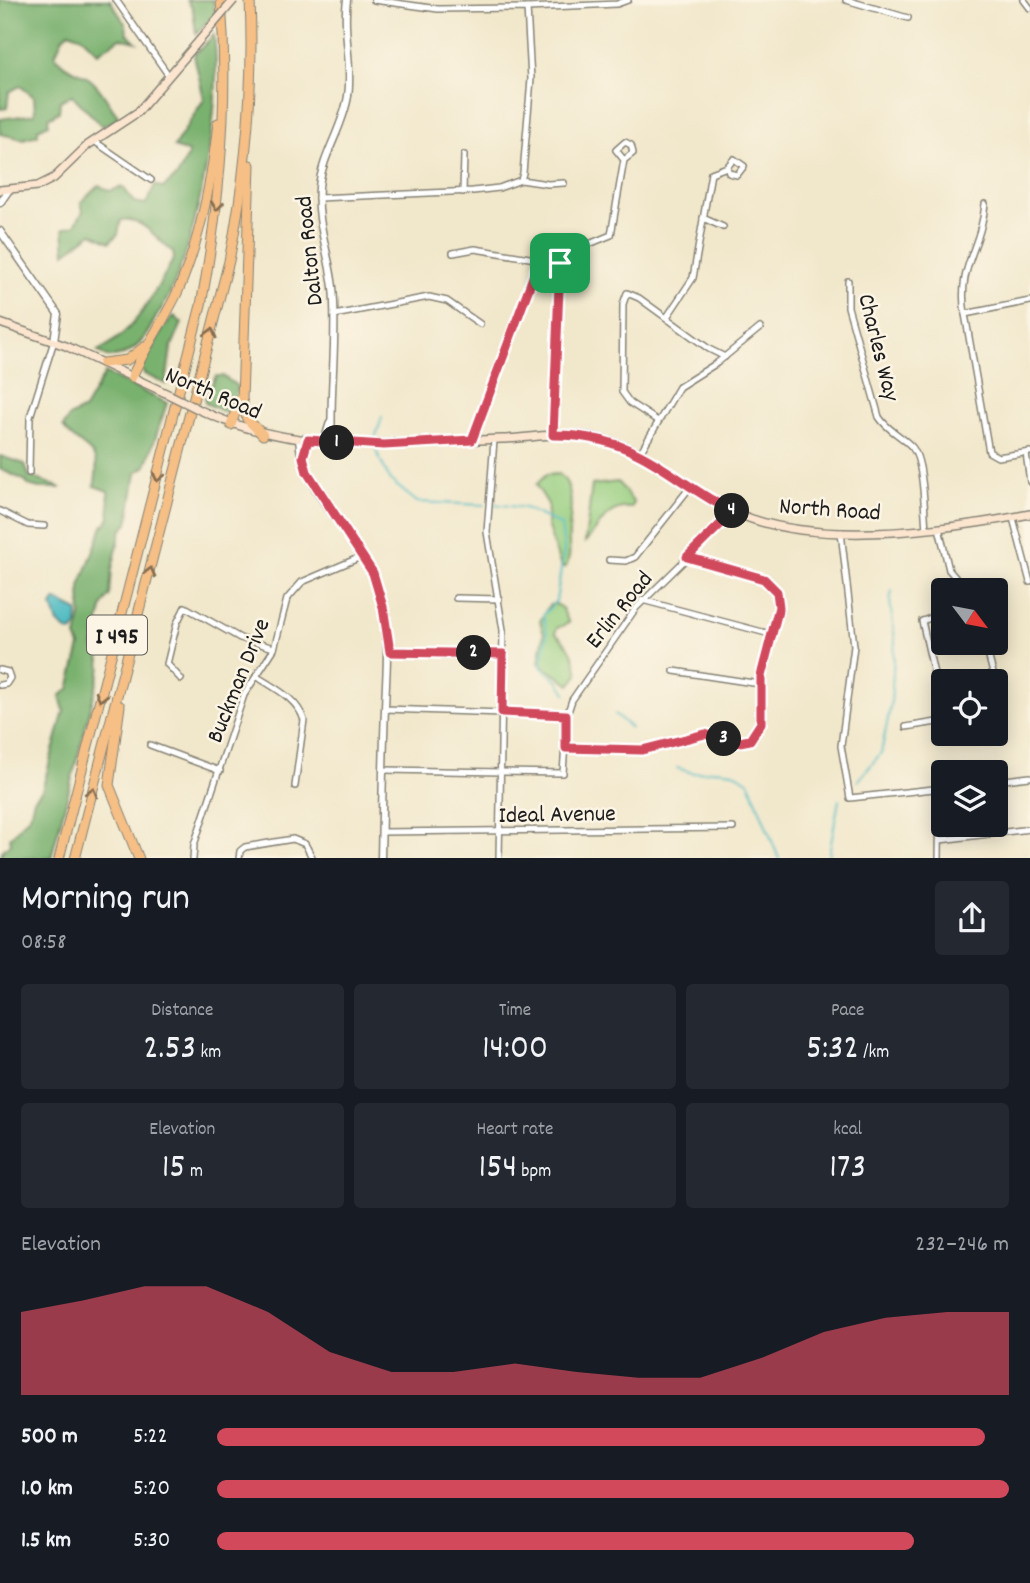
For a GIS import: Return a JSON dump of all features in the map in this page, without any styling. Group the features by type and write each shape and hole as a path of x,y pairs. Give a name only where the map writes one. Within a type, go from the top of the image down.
{"highway":[{"name":"I 495","path":"59,858 200,314 220,180 224,68 221,0"},
{"name":"I 495","path":"75,858 229,261 244,172 251,80 250,0"},
{"path":"132,377 179,288 200,223 215,155 224,68"},
{"path":"251,80 242,390 247,419 264,435"},
{"path":"103,363 129,359 155,331"},
{"path":"231,425 242,390"},
{"path":"139,858 115,806 108,778 140,608"}],"main road":[{"path":"0,190 49,181 94,141 135,115 234,0"},
{"name":"North Road","path":"0,323 54,341 231,425 264,435 384,445 553,435 597,438 640,453 733,512 781,526 841,531 926,529 1030,514"}],"street":[{"path":"116,0 169,76"},
{"name":"Dalton Road","path":"328,442 334,315 331,275 318,220 318,198 322,171 340,127 348,95 349,71 344,33 347,0"},
{"path":"374,0 438,9 617,4 628,0"},
{"path":"846,0 908,18"},
{"path":"1024,0 1030,8"},
{"path":"521,180 531,79 527,8"},
{"path":"94,141 151,180"},
{"path":"463,192 464,155"},
{"path":"453,253 475,249 560,263 577,249 611,235 624,160"},
{"path":"667,317 693,278 711,173 727,167"},
{"path":"318,198 463,192 499,188 521,180 548,184 564,183"},
{"path":"0,204 9,190"},
{"path":"985,204 981,232 962,281 965,314 988,451 998,457 1028,453 1030,482"},
{"path":"704,218 723,227"},
{"path":"0,231 58,314 54,341 30,417 29,473"},
{"path":"472,440 539,261"},
{"path":"553,435 560,263"},
{"name":"Charles Way","path":"848,282 848,307 879,417 889,431 912,446 918,460 926,529"},
{"path":"658,421 630,403 622,392 623,304 627,292 667,317 709,349 725,357"},
{"path":"334,315 429,297 447,301 480,324"},
{"path":"965,314 1030,301"},
{"path":"640,453 679,387 714,366 760,328"},
{"path":"709,349 714,366"},
{"path":"299,440 316,490 363,556 378,588 390,652 385,709 381,858"},
{"path":"303,457 308,440"},
{"path":"494,440 487,531 499,599 503,654 499,858"},
{"path":"609,560 626,562 635,557 691,486"},
{"path":"0,511 28,525 44,526"},
{"name":"Erlin Road","path":"566,748 566,715 572,700 642,600 733,512"},
{"path":"1013,518 1030,582"},
{"path":"939,528 949,570 956,578"},
{"path":"841,531 854,639 841,747 850,798 931,789"},
{"name":"Buckman Drive","path":"193,858 194,845 244,695 274,648 285,603 297,586 363,556"},
{"path":"384,770 561,774 565,769 566,748 642,750 705,734 734,743 747,742 757,733 761,723 760,684 779,599 770,583 687,557"},
{"path":"456,598 499,599"},
{"path":"642,600 770,634"},
{"path":"181,679 169,670 167,661 185,607 240,638 274,648"},
{"path":"931,618 922,621 933,669"},
{"path":"390,652 503,654"},
{"path":"0,670 8,672 10,678 6,684 0,685"},
{"path":"674,671 760,684"},
{"path":"256,676 293,701 301,710 304,720 295,786"},
{"path":"385,709 566,715"},
{"path":"906,727 931,723"},
{"path":"150,746 220,771"},
{"path":"1008,780 1030,777"},
{"name":"Ideal Avenue","path":"382,832 733,828"},
{"path":"940,840 1030,829"},
{"path":"939,858 940,837"},
{"path":"239,858 239,852 246,847 293,839 305,844 312,858"}],"green space":[{"path":"0,0 110,0 126,25 127,33 136,42 120,38 98,53 82,37 69,32 63,37 55,55 63,64 95,84 118,116 117,120 102,126 72,95 60,101 59,112 48,118 49,124 38,129 38,135 23,139 0,134 0,119 35,114 34,97 20,86 9,92 7,108 0,109"},
{"path":"187,0 213,0 215,14 196,34 193,10"},
{"path":"214,35 216,63 212,130 199,202 181,267 168,297 142,341 123,355 107,357 98,351 112,343 134,323 174,258 173,252 143,226 129,220 121,220 118,234 110,242 92,233 65,253 63,229 75,225 83,211 81,202 99,185 109,191 123,187 134,202 146,204 155,185 163,188 178,175 189,153 174,147 204,99 194,55"},
{"path":"174,316 182,323 171,348 166,384 144,374 141,368 165,326"},
{"path":"105,373 167,403 146,466 136,473 128,523 121,531 112,569 110,595 103,605 93,646 99,655 101,668 51,858 1,858 2,851 11,843 10,838 30,815 34,799 42,790 64,711 60,696 69,689 80,646 76,637 81,616 80,586 103,526 110,518 108,491 94,486 94,456 63,427 69,417 84,409"},
{"path":"216,376 223,376 238,387 229,414 205,403"},
{"path":"0,456 25,464 29,476 61,488 28,485 26,481 0,469"},
{"path":"559,474 568,486 571,502 569,558 563,568 547,524 548,504 536,485 546,475"},
{"path":"618,482 634,503 631,508 622,508 609,514 585,542 592,485"},
{"path":"556,604 562,608 569,623 557,628 555,633 571,652 578,675 570,685 539,663 544,634 540,621 549,605"}],"water":[{"path":"56,600 78,611 77,625 73,631 69,632 58,623 52,606"}],"waterway":[{"path":"375,439 382,417"},
{"path":"376,451 390,480 417,502 484,505"},
{"path":"494,504 525,508 561,525 564,550 556,601 543,615 547,634 541,667 559,682 566,693"},
{"path":"858,781 881,753 891,704 895,640 890,601 892,591"},
{"path":"615,714 631,728"},
{"path":"677,768 693,773 716,770 734,772 749,782 779,858"},
{"path":"828,858 839,800"}],"route":[{"path":"539,261 560,263 553,435 597,438 630,449 646,456 733,512 687,557 764,579 777,592 779,607 764,658 760,684 761,723 757,733 747,742 734,743 705,734 656,749 566,748 566,715 502,712 503,654 390,652 388,628 373,573 316,490 307,472 303,457 308,440 384,445 472,440 488,391 518,321 539,261"}]}
